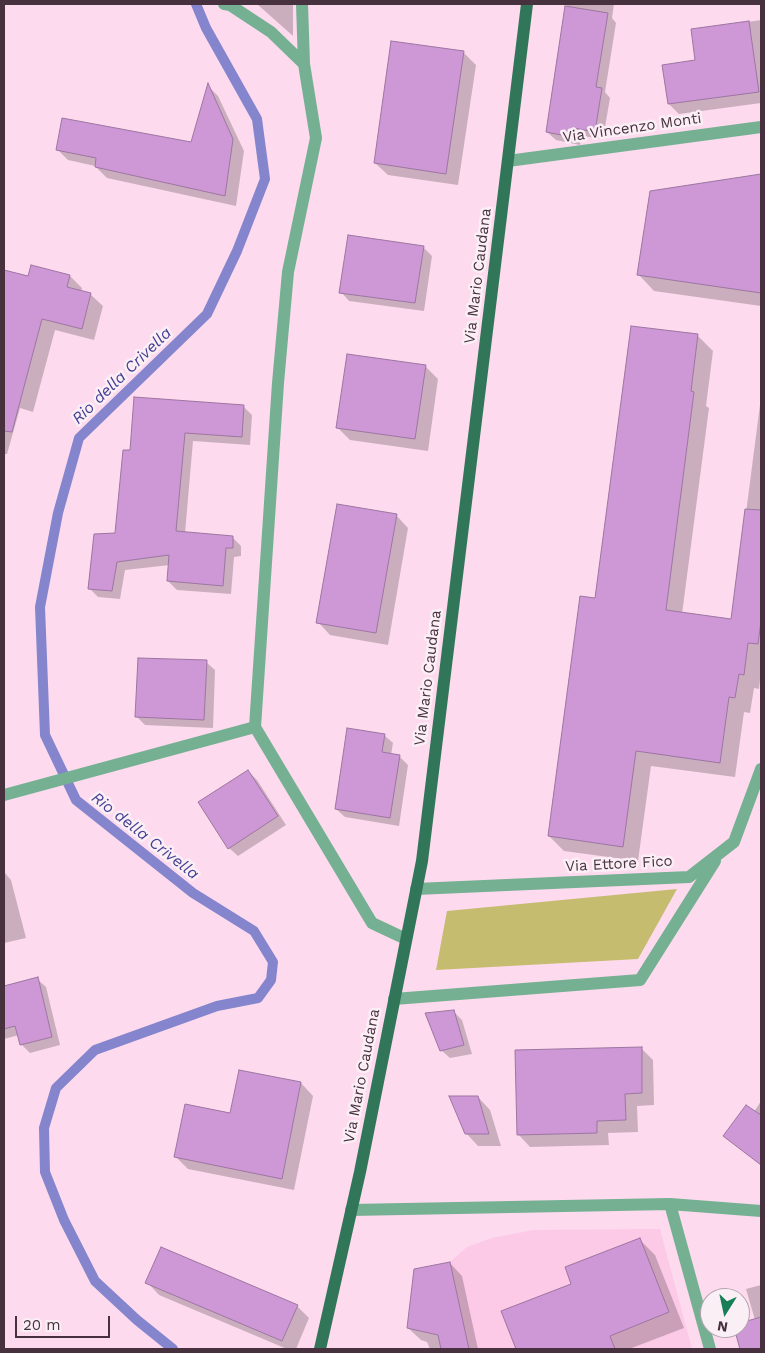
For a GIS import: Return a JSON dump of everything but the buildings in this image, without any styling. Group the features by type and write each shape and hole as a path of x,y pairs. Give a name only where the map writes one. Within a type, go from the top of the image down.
{"main road":[{"name":"Via Mario Caudana","path":"320,1349 351,1210 423,851 527,4"}],"street":[{"path":"224,4 230,5 272,32 304,64"},
{"path":"302,4 304,64 316,138 288,272 278,383 255,727 372,924 406,939"},
{"name":"Via Vincenzo Monti","path":"508,161 761,127"},
{"path":"4,795 255,727"},
{"name":"Via Ettore Fico","path":"416,889 689,877 734,842 761,769"},
{"path":"394,999 640,980 721,852"},
{"path":"670,1204 710,1349"},
{"path":"351,1210 670,1204 761,1211"}],"shaded area":[{"path":"677,889 638,959 436,970 447,911"},
{"path":"660,1229 692,1349 469,1349 450,1262 467,1247 492,1238 534,1230"}],"waterway":[{"name":"Rio della Crivella","path":"173,1349 137,1320 95,1281 64,1220 45,1172 44,1128 56,1088 95,1050 217,1006 258,998 271,980 273,962 254,931 193,893 76,800 45,735 40,607 58,513 79,438 207,314 237,251 265,179 257,119 206,28 196,4"}]}
